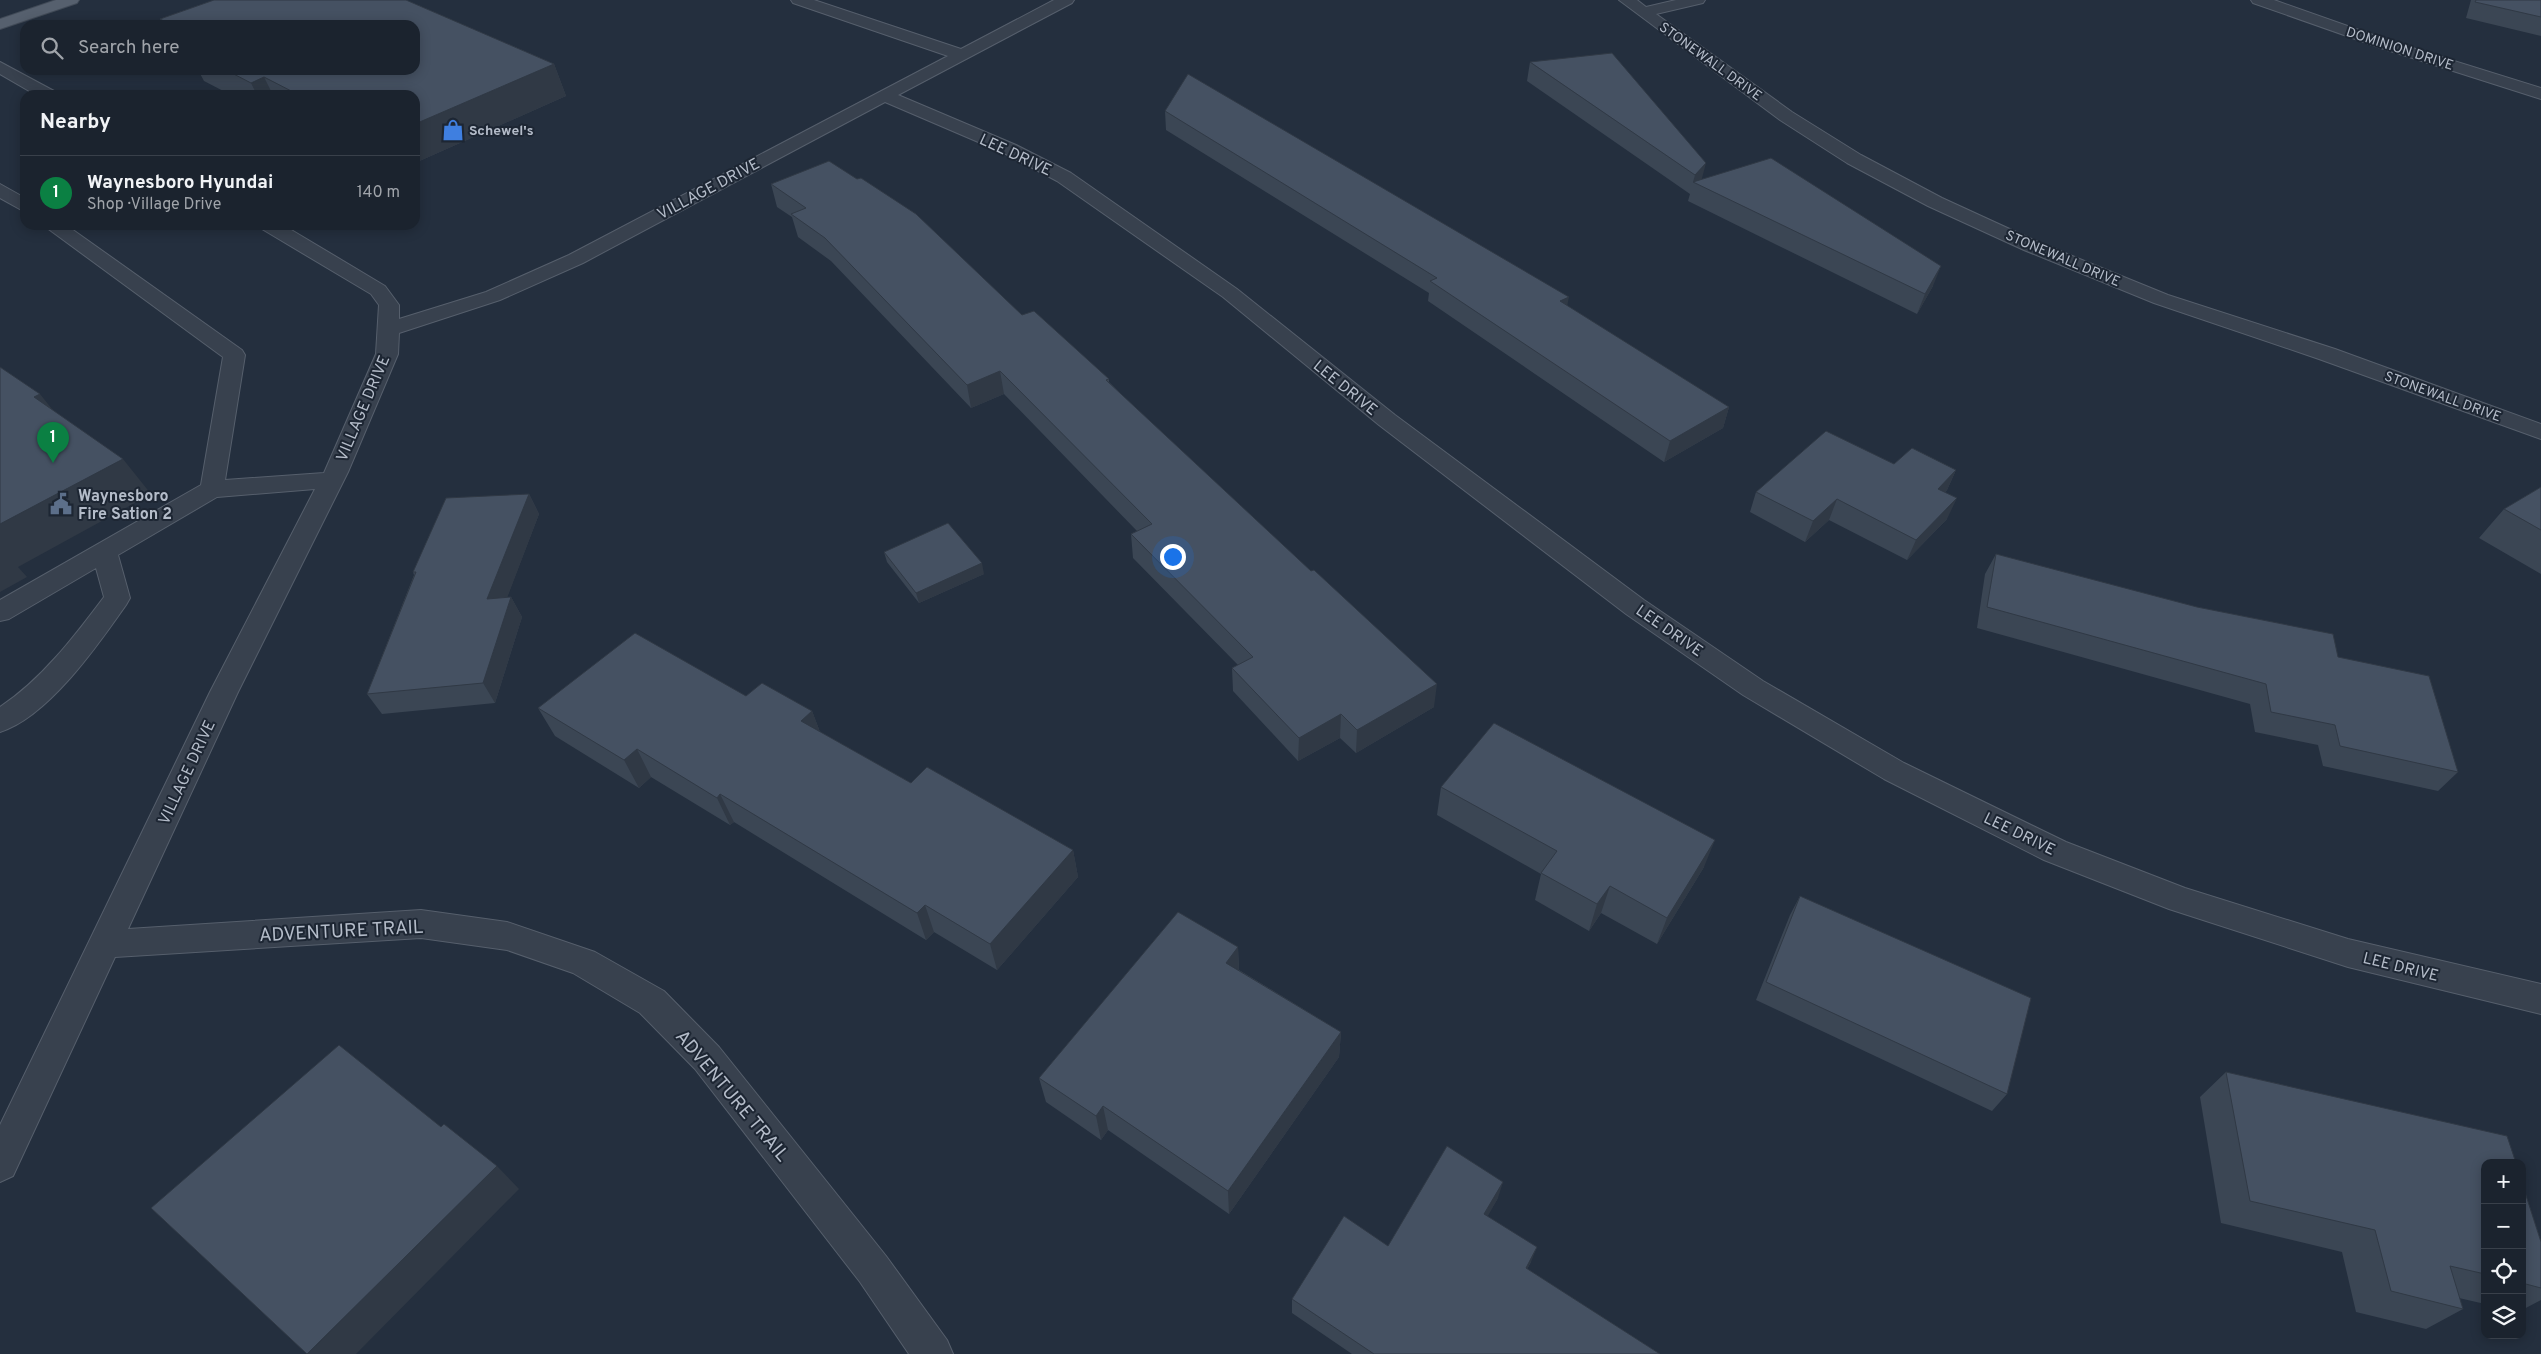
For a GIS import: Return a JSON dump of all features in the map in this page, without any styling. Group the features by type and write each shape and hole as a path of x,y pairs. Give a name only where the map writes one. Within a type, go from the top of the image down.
{"main road":[{"path":"0,24 72,0"}],"street":[{"path":"799,0 962,55"},
{"name":"VILLAGE DRIVE","path":"0,1164 224,692 331,480 387,354 388,329 460,307 526,282 576,259 755,162 885,96 1066,0"},
{"name":"STONEWALL DRIVE","path":"1627,0 1786,116 1854,158 1935,202 2030,246 2161,299 2326,354 2541,432"},
{"path":"1643,12 1697,0"},
{"name":"DOMINION DRIVE","path":"2259,0 2387,45 2541,94"},
{"path":"0,67 39,90"},
{"name":"LEE DRIVE","path":"885,96 1010,149 1064,177 1230,293 1386,420 1635,607 1753,688 1894,771 2055,851 2180,900 2348,953 2541,999"},
{"path":"0,190 20,203"},
{"path":"60,230 234,355 212,489"},
{"path":"277,230 378,290 389,305 388,329"},
{"path":"0,612 212,489 331,480"},
{"path":"0,720 18,710 81,648 117,598 105,552"},
{"name":"ADVENTURE TRAIL","path":"104,944 421,924 507,936 584,962 652,1002 708,1058 873,1269 933,1354"}],"building":[{"path":"214,0 406,0 554,64 420,122 420,90 289,90 264,77 251,83 236,75 420,75 420,20 160,19"},
{"path":"2476,0 2541,0 2541,17 2475,2"},
{"path":"1612,53 1706,163 1695,175 1530,62"},
{"path":"1188,74 1569,297 1560,301 1729,407 1670,441 1430,281 1437,278 1165,111"},
{"path":"1771,158 1941,266 1925,294 1693,182"},
{"path":"829,161 857,179 861,178 916,214 1022,315 1034,311 1109,379 1106,380 1311,571 1314,570 1437,684 1357,730 1341,714 1299,738 1232,668 1253,657 1131,534 1152,524 1000,371 967,385 825,238 791,214 806,208 771,184"},
{"path":"0,367 40,394 34,397 123,459 0,524"},
{"path":"1826,431 1894,464 1912,448 1956,470 1938,489 1957,498 1916,540 1837,499 1813,521 1756,492"},
{"path":"2541,487 2541,530 2504,509"},
{"path":"529,494 487,599 511,597 483,683 367,694 416,572 413,572 446,498"},
{"path":"948,523 982,563 916,593 884,552"},
{"path":"1996,554 2197,607 2333,634 2338,657 2429,676 2458,772 2340,746 2335,725 2271,712 2266,684 1987,607"},
{"path":"635,633 746,696 762,683 812,711 801,721 911,783 927,767 1073,850 990,944 925,905 917,913 720,794 717,798 637,749 624,760 538,708"},
{"path":"1494,723 1715,840 1667,918 1610,886 1597,904 1541,873 1557,851 1441,787"},
{"path":"1800,896 2031,998 2007,1094 1766,982"},
{"path":"1178,912 1238,947 1226,963 1341,1032 1228,1191 1103,1106 1096,1116 1039,1078"},
{"path":"339,1045 441,1127 444,1124 497,1166 307,1354 151,1208"},
{"path":"2226,1072 2507,1136 2515,1159 2481,1159 2481,1273 2450,1266 2463,1309 2391,1291 2375,1230 2250,1201"},
{"path":"1447,1146 1503,1182 1484,1214 1537,1247 1526,1268 1660,1354 1374,1354 1292,1299 1344,1216 1388,1246"},
{"path":"2526,1195 2541,1242 2541,1288 2526,1284"}],"place":[{"name":"Schewel's","path":"453,130"},
{"name":"Waynesboro Hyundai","path":"53,463"},
{"name":"Waynesboro Fire Sation 2","path":"61,504"}]}
